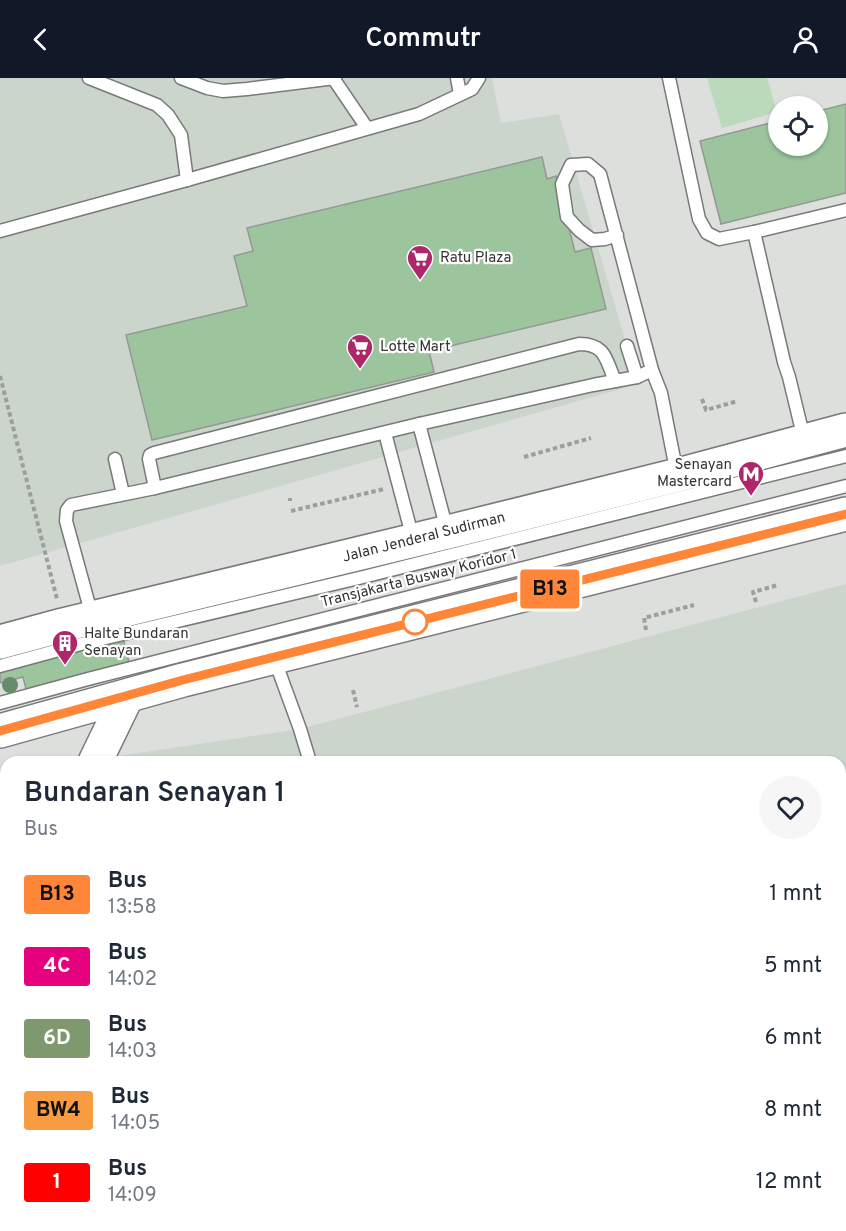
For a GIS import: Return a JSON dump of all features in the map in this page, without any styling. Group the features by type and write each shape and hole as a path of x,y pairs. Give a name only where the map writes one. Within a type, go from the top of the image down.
{"main road":[{"name":"Jalan Jenderal Sudirman","path":"0,642 678,475 846,430"},
{"path":"0,731 183,680 846,514"},
{"path":"98,756 127,696"}],"lane":[{"path":"89,78 157,105 168,115 181,135 187,180"},
{"path":"181,78 207,88 223,91 334,78 367,128"},
{"path":"457,78 470,85"},
{"path":"669,78 699,219 707,233 719,239 846,210"},
{"path":"0,231 419,114 470,85"},
{"path":"617,236 592,240 567,217 562,184 571,165 588,164 600,174 617,236 652,370 660,393 678,475"},
{"path":"754,232 804,440"},
{"path":"155,488 150,454 579,344 591,344 602,351 615,381"},
{"path":"627,346 638,377"},
{"path":"78,621 73,545 66,520 67,510 71,505 155,488 419,424 638,377 652,370"},
{"path":"419,424 448,532"},
{"path":"385,432 414,540"},
{"name":"Transjakarta Busway Koridor 1","path":"0,666 81,644 363,578 846,456"},
{"path":"116,459 123,494"},
{"name":"Transjakarta Busway Koridor 1","path":"0,703 846,486"},
{"path":"274,658 308,756"}],"path":[{"path":"0,376 78,621"},
{"path":"702,399 706,410 738,401"},
{"path":"525,457 591,438"},
{"path":"291,511 400,486"},
{"path":"756,602 753,592 778,585"},
{"path":"646,630 644,618 694,604"},
{"path":"352,690 357,707"}],"shaded area":[{"path":"0,78 492,78 501,123 559,114 638,384 0,566"},
{"path":"846,584 846,756 119,756 300,729"}],"green space":[{"path":"707,78 767,78 772,96 768,96 768,115 722,128"}],"building":[{"path":"846,104 846,193 721,224 700,141 768,124 768,156 828,156 828,108"},
{"name":"Ratu Plaza","path":"542,157 547,179 556,176 575,252 591,248 606,309 429,351 434,372 152,440 126,335 247,306 234,256 253,251 247,228"},
{"name":"Halte Bundaran Senayan","path":"123,638 129,662 26,689 23,677 0,683 0,670"}],"bus line":[{"name":"B13","path":"0,731 183,680 846,514"}],"place":[{"name":"Ratu Plaza","path":"420,281"},
{"name":"Lotte Mart","path":"360,370"},
{"name":"Senayan Mastercard","path":"751,497"},
{"name":"Halte Bundaran Senayan","path":"65,666"}]}
